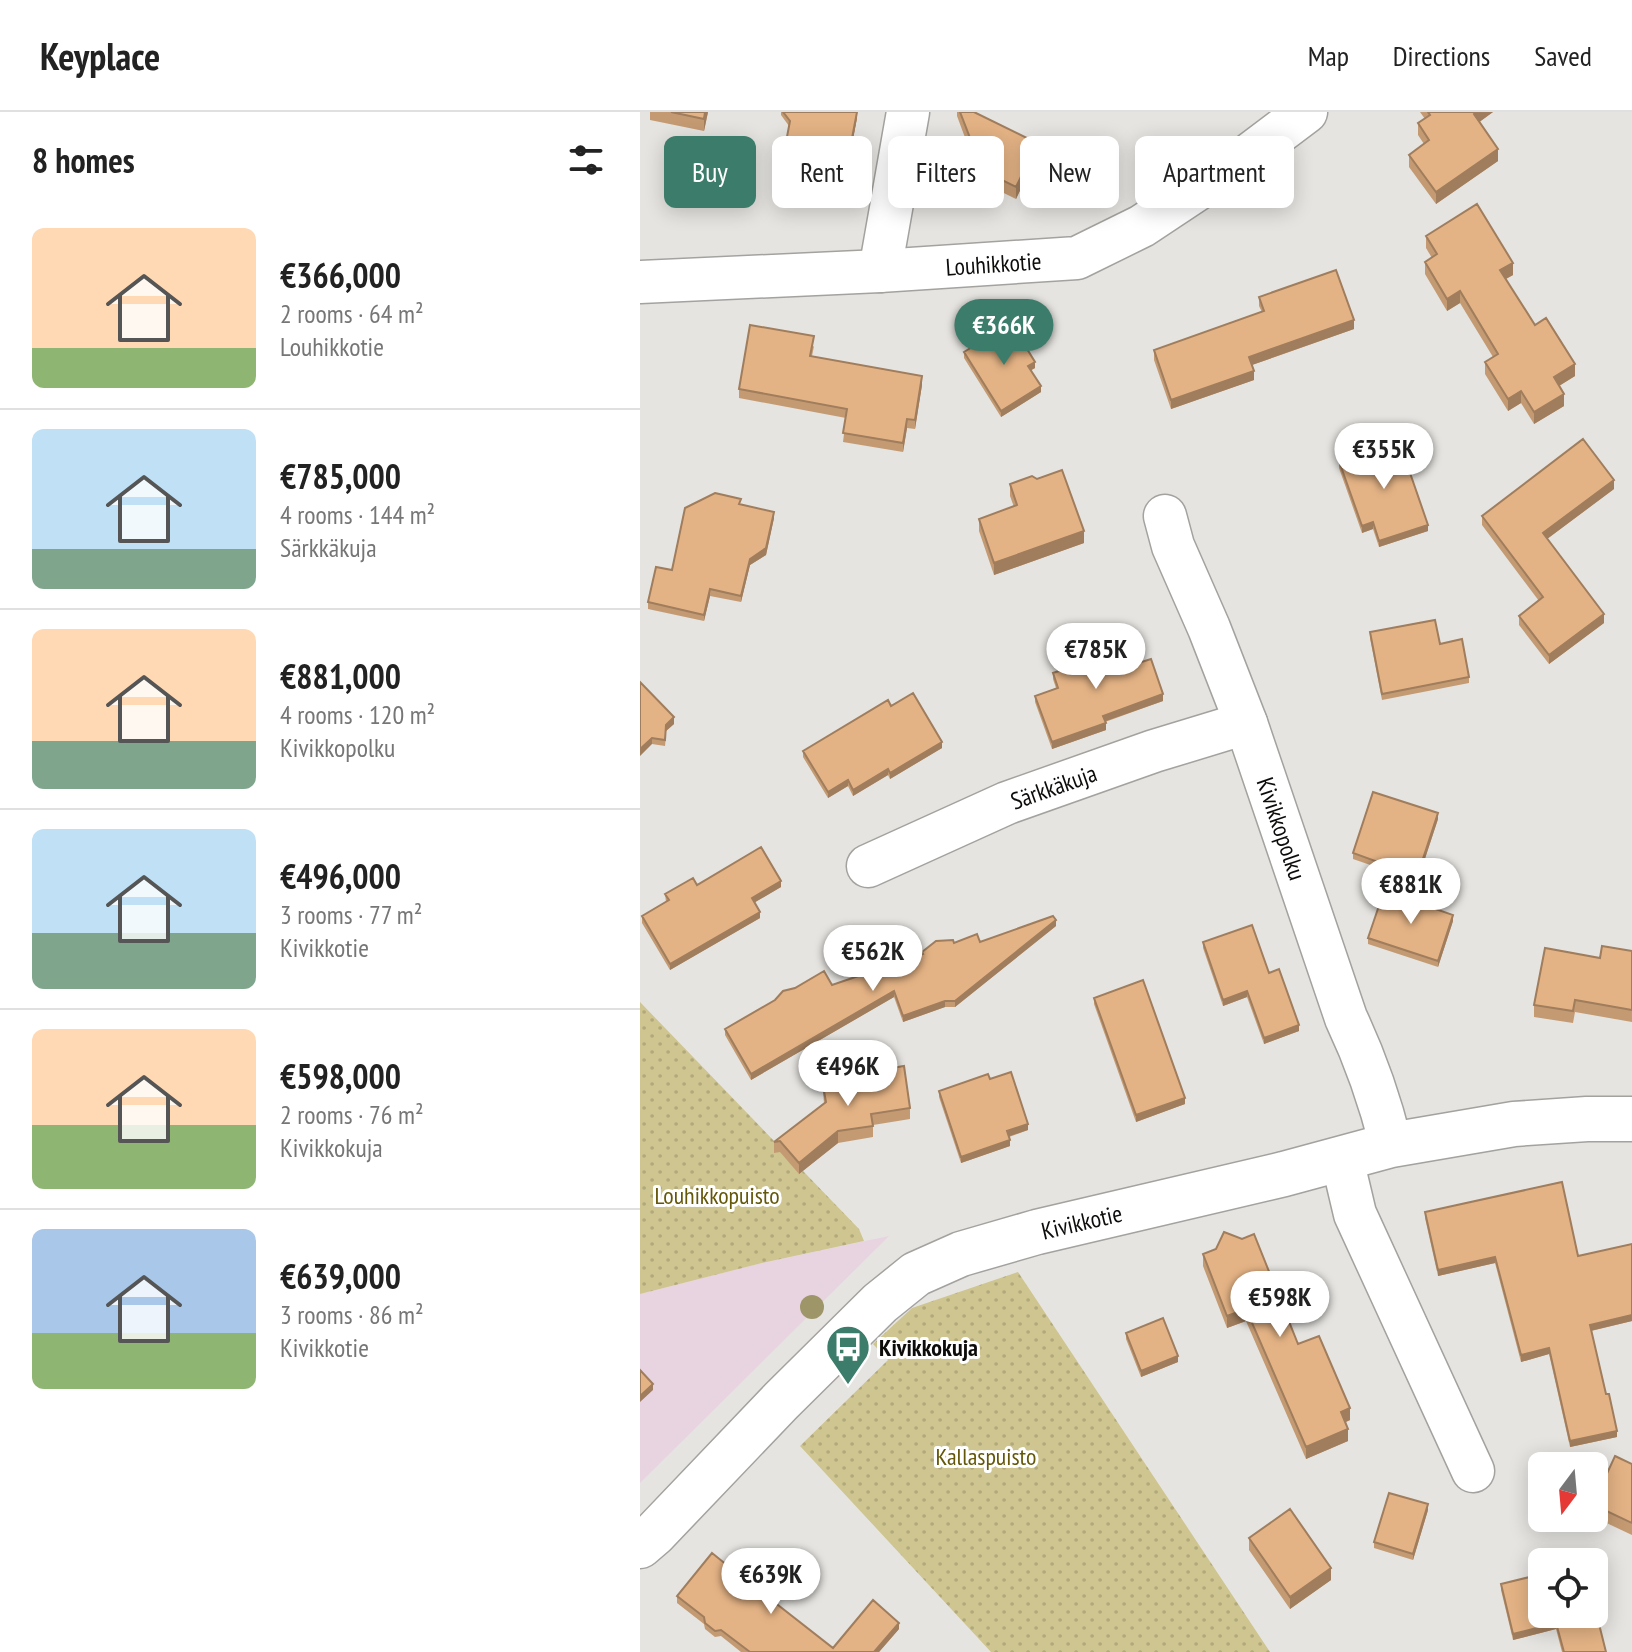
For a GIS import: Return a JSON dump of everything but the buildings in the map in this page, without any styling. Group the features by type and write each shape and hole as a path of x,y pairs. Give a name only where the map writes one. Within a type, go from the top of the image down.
{"street":[{"path":"880,271 908,112"},
{"name":"Louhikkotie","path":"640,282 1077,258 1142,226 1249,155 1306,112"},
{"name":"Kivikkopolku","path":"1165,516 1173,546 1246,723 1346,1018 1371,1079 1391,1145"},
{"name":"Särkkäkuja","path":"868,866 1007,803 1154,751 1246,723"},
{"name":"Kivikkotie","path":"640,1546 869,1314 916,1274 961,1254 1037,1232 1284,1174 1391,1145 1514,1124 1632,1119"},
{"path":"1342,1159 1355,1214 1473,1471"}],"shaded area":[{"path":"889,1236 640,1483 640,1294 762,1263"}],"green space":[{"name":"Louhikkopuisto","path":"640,1002 859,1229 864,1241 640,1294"},
{"name":"Kallaspuisto","path":"1018,1272 1270,1652 991,1652 800,1446 888,1360 873,1344 912,1308"}],"place":[{"name":"Kivikkokuja","path":"848,1386"}]}
